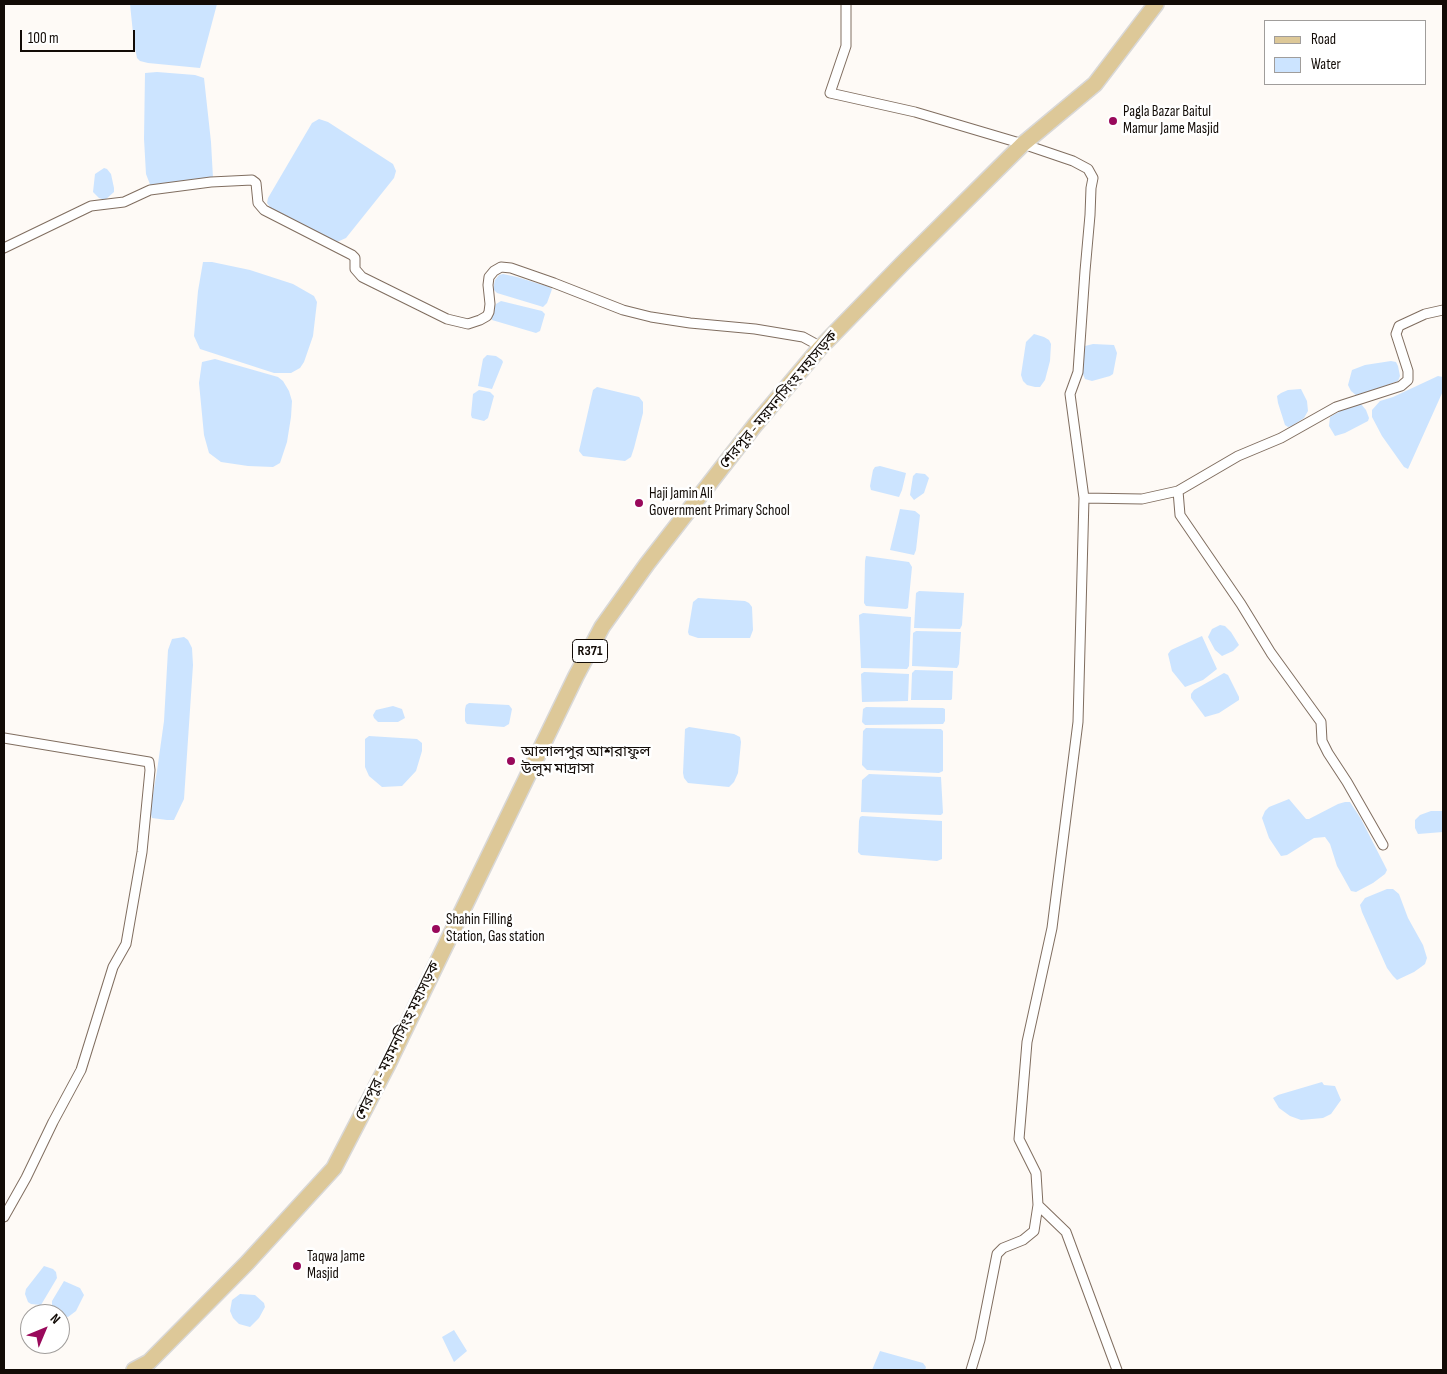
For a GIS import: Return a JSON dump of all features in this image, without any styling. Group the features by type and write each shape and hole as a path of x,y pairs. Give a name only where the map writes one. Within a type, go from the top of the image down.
{"main road":[{"name":"শেরপুর - ময়মনসিংহ মহাসড়ক","path":"134,1370 149,1362 247,1263 334,1168 388,1064 553,723 602,628 647,564 755,425 819,349 1023,144 1095,84 1156,4"}],"street":[{"path":"846,4 846,46 830,93 915,112 1023,144 1073,161 1088,169 1093,178 1078,372 1070,394 1084,498 1078,722 1052,928 1027,1042 1020,1139 1036,1173 1038,1205 1034,1231 1023,1240 1003,1248 997,1254 980,1340 971,1370"},
{"path":"4,248 91,206 124,202 150,190 210,182 252,180 256,183 258,203 264,210 352,255 356,258 355,269 362,277 447,319 468,324 487,316 490,304 489,277 494,270 501,267 511,268 554,283 623,310 651,317 690,323 746,328 803,337 814,343 819,349"},
{"path":"1084,498 1142,499 1178,491 1238,456 1281,438 1336,408 1401,386 1408,380 1408,371 1396,334 1399,326 1425,314 1443,310"},
{"path":"1178,491 1180,515 1241,604 1271,653 1321,722 1322,741 1328,753 1383,845"},
{"path":"4,738 149,762 150,770 142,852 126,944 113,967 81,1070 4,1217"},
{"path":"1038,1205 1066,1232 1117,1370"}],"water":[{"path":"130,4 217,4 200,68 140,61 137,58 134,43"},
{"path":"145,73 195,75 204,78 213,178 151,187 146,174 144,139"},
{"path":"319,119 328,122 393,164 396,171 394,178 346,238 337,242 274,212 267,203 268,198 312,123"},
{"path":"104,168 111,174 114,188 114,192 105,200 99,198 93,192 95,174"},
{"path":"203,262 212,262 250,270 293,284 314,296 317,302 313,336 300,368 291,373 274,373 200,349 194,336"},
{"path":"503,274 549,287 552,289 547,303 543,307 497,293 493,289 495,280 499,275"},
{"path":"501,301 542,311 545,314 540,331 536,333 492,320 496,304"},
{"path":"1034,334 1044,337 1051,344 1050,361 1045,380 1040,387 1027,385 1021,375 1026,342"},
{"path":"1093,344 1114,345 1117,353 1113,374 1092,381 1085,379 1083,374 1083,349 1085,346"},
{"path":"487,355 496,356 503,362 492,389 478,386 483,359"},
{"path":"215,359 278,377 283,381 292,401 287,442 280,463 273,467 248,466 221,462 209,453 204,435 199,383 202,362"},
{"path":"1396,362 1398,366 1400,376 1398,381 1357,396 1351,391 1348,385 1352,370 1365,365"},
{"path":"1438,376 1443,377 1443,391 1408,469 1404,467 1382,436 1372,417 1372,410 1380,401"},
{"path":"597,387 639,397 643,402 643,413 634,448 631,457 625,461 583,456 579,451 593,390"},
{"path":"1301,389 1307,401 1308,411 1304,418 1288,427 1285,425 1277,396 1288,390"},
{"path":"479,390 490,392 494,396 488,418 484,421 472,418 471,415 473,394"},
{"path":"1361,404 1366,410 1369,418 1368,421 1335,436 1329,426 1330,417 1342,410"},
{"path":"880,466 906,473 899,497 871,490 873,470 875,467"},
{"path":"916,473 925,474 929,478 924,493 914,500 910,495 913,476"},
{"path":"900,509 915,511 920,515 914,555 890,550"},
{"path":"866,556 909,562 912,567 908,608 866,606 864,603"},
{"path":"919,591 964,593 962,625 960,629 914,628 916,593"},
{"path":"698,598 745,601 749,603 752,607 753,630 750,638 698,638 689,635 693,602"},
{"path":"863,613 911,617 909,666 907,669 861,668 859,615"},
{"path":"1220,625 1225,626 1231,632 1239,645 1233,651 1222,656 1215,650 1208,637 1212,629"},
{"path":"916,631 961,632 959,664 957,668 912,666 913,633"},
{"path":"1202,636 1217,669 1203,680 1185,687 1172,671 1168,654 1171,650"},
{"path":"184,637 192,648 193,665 184,799 174,820 152,818 150,811 164,721 168,650 172,639"},
{"path":"915,670 953,671 952,699 911,700 912,673"},
{"path":"864,672 909,674 908,701 862,702 861,674"},
{"path":"1224,673 1228,675 1239,700 1219,713 1205,717 1191,698 1191,694 1194,690"},
{"path":"469,703 509,705 512,709 509,724 504,727 467,724 465,721 465,709"},
{"path":"393,706 402,709 405,718 398,722 378,722 374,718 373,715 376,710"},
{"path":"866,707 943,708 945,709 945,721 943,724 865,725 862,722 863,709"},
{"path":"689,727 734,734 740,737 738,773 734,782 729,787 688,783 684,778 685,729"},
{"path":"866,728 941,729 943,731 943,771 939,773 867,770 862,765 863,731"},
{"path":"369,736 417,739 422,743 422,751 416,771 402,786 382,787 369,776 365,767 365,739"},
{"path":"869,774 941,777 943,813 941,815 861,812 862,780"},
{"path":"1289,799 1306,819 1338,804 1350,802 1361,819 1387,870 1385,874 1356,892 1351,891 1337,866 1330,844 1325,837 1314,838 1287,855 1281,856 1269,838 1262,818 1269,807"},
{"path":"1431,811 1443,811 1443,832 1418,834 1415,828 1415,820 1420,815"},
{"path":"862,816 942,821 942,859 937,861 861,855 858,852 859,821"},
{"path":"1387,889 1393,889 1399,894 1408,918 1423,945 1427,958 1425,964 1421,967 1397,980 1387,968 1360,905 1365,898"},
{"path":"1322,1082 1324,1085 1335,1086 1341,1100 1331,1114 1323,1118 1301,1120 1290,1116 1279,1108 1273,1098 1278,1095"},
{"path":"44,1266 56,1272 57,1278 42,1304 31,1304 28,1302 25,1294 26,1289"},
{"path":"64,1281 80,1288 84,1295 76,1311 70,1316 70,1304 52,1304"},
{"path":"240,1294 255,1295 264,1303 265,1307 259,1318 250,1327 239,1324 233,1318 230,1311 232,1300"},
{"path":"454,1330 467,1351 454,1362 442,1337"},
{"path":"880,1351 923,1363 926,1367 925,1370 872,1370"}],"place":[{"name":"Pagla Bazar Baitul Mamur Jame Masjid","path":"1113,121"},
{"name":"Haji Jamin Ali Government Primary School","path":"639,503"},
{"name":"আলালপুর আশরাফুল উলুম মাদ্রাসা","path":"511,761"},
{"name":"Shahin Filling Station, Gas station","path":"436,929"},
{"name":"Taqwa Jame Masjid","path":"297,1266"}]}
